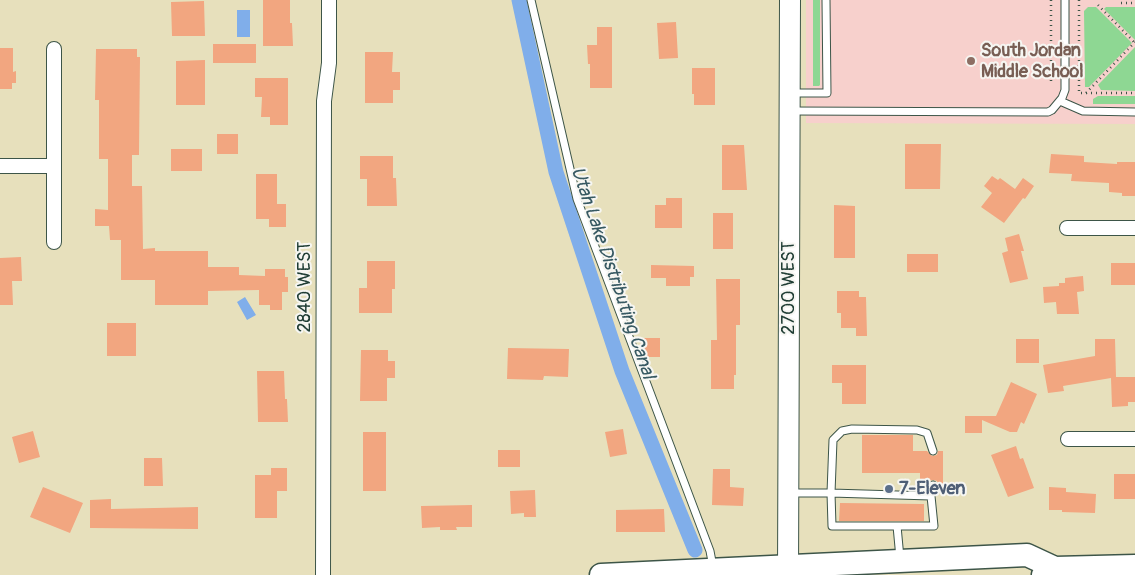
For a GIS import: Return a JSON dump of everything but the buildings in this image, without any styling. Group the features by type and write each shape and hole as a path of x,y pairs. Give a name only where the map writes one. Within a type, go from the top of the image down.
{"main road":[{"name":"2700 WEST","path":"788,570 790,0"},
{"path":"601,575 788,570 900,560 1028,555 1060,571 1135,566"}],"street":[{"name":"2840 WEST","path":"323,575 324,101 329,64 329,0"},
{"path":"54,49 54,242"},
{"path":"0,166 54,166"},
{"path":"1067,228 1135,228"},
{"path":"1068,439 1135,439"}],"lane":[{"path":"531,0 577,199 710,551 714,572"},
{"path":"790,102 827,93 826,0"},
{"path":"790,102 1048,112 1055,108 1064,94 1066,0"},
{"path":"1060,101 1083,111 1135,112"},
{"path":"932,485 931,496 934,526 832,526 833,440 842,431 852,429 917,430 927,434 933,451"},
{"path":"788,493 931,496"},
{"path":"897,526 900,560"}],"path":[{"path":"1051,0 1051,83"},
{"path":"1079,0 1080,93 1135,93"},
{"path":"1121,3 1135,3"},
{"path":"1086,93 1135,43 1098,5"}],"shaded area":[{"name":"South Jordan Middle School","path":"806,0 1135,0 1135,124 806,123"}],"green space":[{"path":"813,0 820,0 819,86 813,86"},
{"path":"1088,7 1096,7 1132,43 1089,87 1085,87 1084,11"},
{"path":"1106,7 1135,7 1135,40 1104,9"},
{"path":"1135,47 1135,91 1101,90 1098,85"},
{"path":"1098,96 1135,96 1135,104 1093,104 1093,99"}],"water":[{"path":"237,10 250,10 250,37 237,37"},
{"path":"245,297 256,315 247,320 237,302"}],"waterway":[{"name":"Utah Lake Distributing Canal","path":"519,0 556,172 622,371 695,550"}],"place":[{"name":"South Jordan Middle School","path":"971,61"},
{"name":"7-Eleven","path":"889,489"}]}
